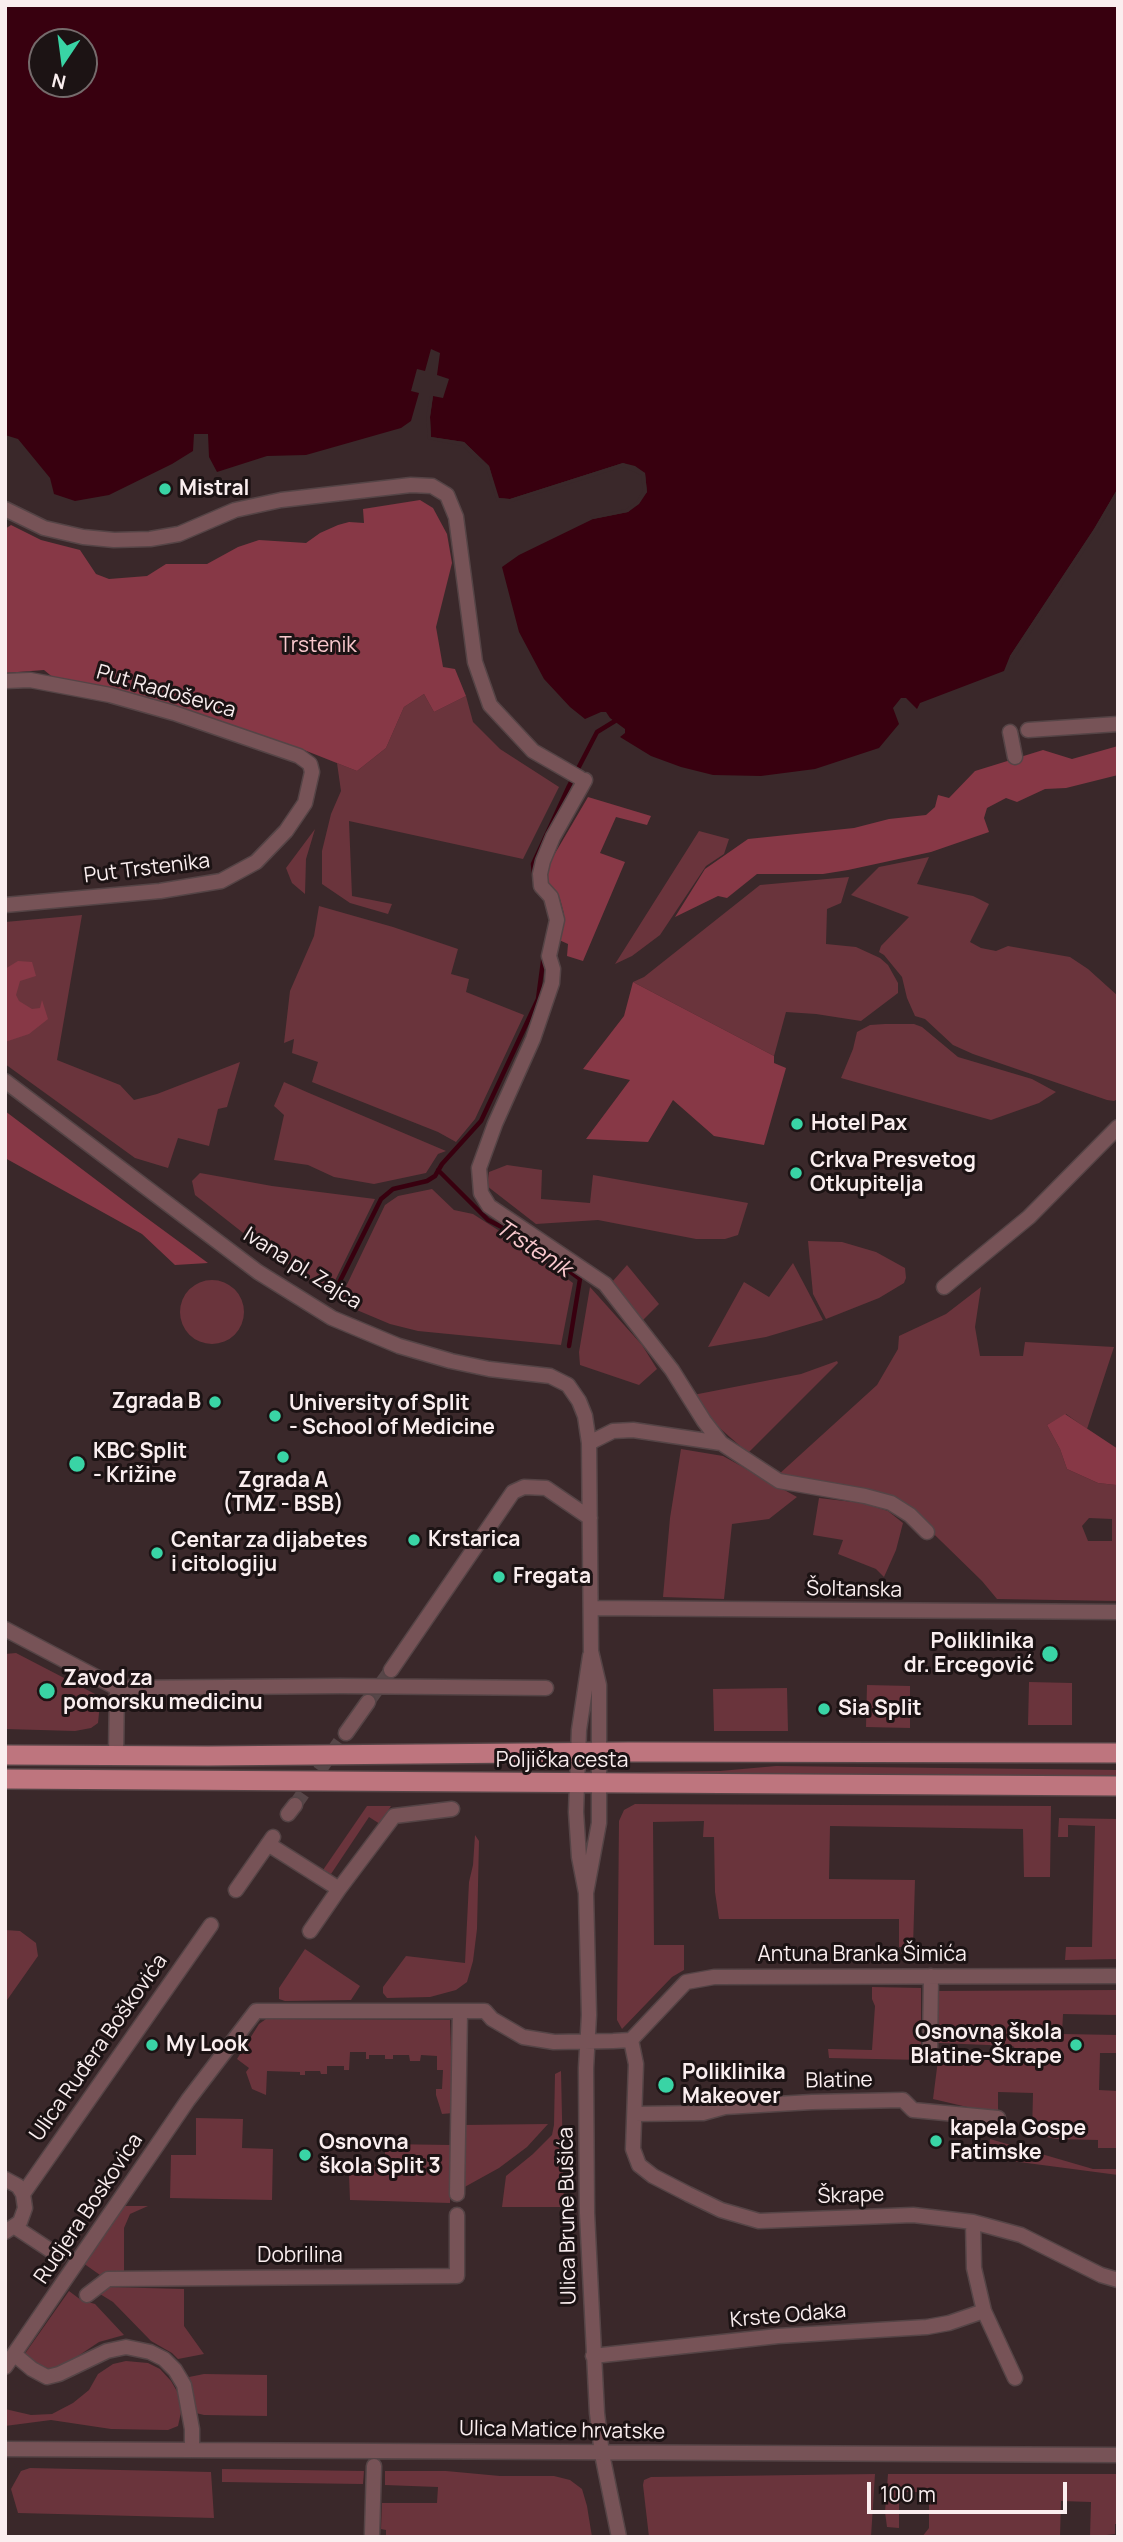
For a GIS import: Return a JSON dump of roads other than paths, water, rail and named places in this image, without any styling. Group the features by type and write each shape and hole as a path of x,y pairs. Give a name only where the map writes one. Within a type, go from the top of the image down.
{"main road":[{"name":"Poljička cesta","path":"5,1755 1118,1753"},
{"name":"Poljička cesta","path":"5,1779 1118,1786"}],"street":[{"path":"5,509 44,528 83,537 150,539 179,534 235,510 281,500 411,485 432,485 447,495 456,517 475,662 490,705 533,751 578,776 540,874 541,886 551,897 557,920 549,956 553,969 546,1002 479,1168 481,1193 489,1206 605,1284 672,1370 704,1422 721,1443 779,1482 891,1503 910,1515 927,1532"},
{"name":"Put Radoševca","path":"5,681 30,680 110,695 174,713 292,753 310,764"},
{"path":"1028,730 1118,724"},
{"path":"1010,732 1015,757"},
{"name":"Put Trstenika","path":"5,905 160,891 221,881 256,862 298,817 312,779 310,764"},
{"name":"Ivana pl. Zajca","path":"5,1081 258,1272 332,1318 399,1346 451,1361 489,1369 550,1376 568,1385 585,1416 589,1443 590,1518"},
{"path":"944,1287 1021,1224 1118,1128"},
{"path":"589,1443 613,1431 633,1430 721,1443"},
{"path":"391,1670 513,1492 524,1487 546,1488 590,1518"},
{"name":"Ulica Brune Bušića","path":"590,1518 591,1651 581,1706 576,1784 577,1833 586,1893 590,2015 586,2068 587,2213 593,2356 602,2454 619,2537"},
{"name":"Šoltanska","path":"591,1608 1118,1612"},
{"path":"5,1629 117,1688 546,1688"},
{"name":"Ulica Brune Bušića","path":"586,1893 598,1831 600,1784 599,1685 591,1651"},
{"path":"116,1756 117,1688"},
{"path":"346,1733 368,1702"},
{"path":"310,1931 338,1889 394,1816 452,1809"},
{"path":"236,1890 270,1841 338,1889"},
{"name":"Ulica Ruđera Boškovića","path":"60,2256 10,2230 25,2208 23,2194 211,1925"},
{"path":"925,1976 930,2050"},
{"name":"Antuna Branka Šimića","path":"631,2040 675,1992 686,1982 696,1979 1118,1976"},
{"name":"Rudjera Boskovica","path":"192,2450 184,2385 164,2359 150,2352 126,2347 107,2351 47,2377 10,2361 188,2100 256,2011 460,2011"},
{"path":"457,2194 460,2011 485,2011 492,2020 523,2037 554,2042 631,2040 636,2064 635,2114"},
{"name":"Blatine","path":"635,2114 703,2113 725,2106 903,2100 913,2110 998,2118"},
{"name":"Škrape","path":"635,2114 633,2149 639,2165 653,2176 730,2214 759,2221 913,2215 973,2222 1021,2235 1101,2275 1118,2280"},
{"path":"5,2179 18,2186 23,2194"},
{"name":"Dobrilina","path":"87,2295 108,2279 457,2276 457,2215"},
{"path":"973,2222 974,2268 985,2311 1015,2378"},
{"name":"Krste Odaka","path":"593,2356 778,2336 927,2327 950,2323 985,2311"},
{"name":"Ulica Matice hrvatske","path":"5,2449 1118,2455"},
{"path":"372,2534 374,2466"}],"waterway":[{"name":"Trstenik","path":"534,874 533,864 597,732 615,721"},
{"name":"Trstenik","path":"333,1295 381,1199 393,1189 427,1181 435,1176 442,1164 481,1121 538,999 544,954"},
{"name":"Trstenik","path":"438,1170 488,1220 527,1240 580,1279 569,1346"}],"tunnel":[{"path":"368,1702 391,1670"},
{"path":"295,1805 346,1733"}],"place":[{"name":"Mistral","path":"165,489"},
{"name":"Hotel Pax","path":"797,1124"},
{"name":"Crkva Presvetog Otkupitelja","path":"796,1173"},
{"name":"Zgrada B","path":"215,1402"},
{"name":"University of Split - School of Medicine","path":"275,1416"},
{"name":"Zgrada A (TMZ - BSB)","path":"283,1457"},
{"name":"KBC Split - Križine","path":"77,1464"},
{"name":"Krstarica","path":"414,1540"},
{"name":"Centar za dijabetes i citologiju","path":"157,1553"},
{"name":"Fregata","path":"499,1577"},
{"name":"Poliklinika dr. Ercegović","path":"1050,1654"},
{"name":"Zavod za pomorsku medicinu","path":"47,1691"},
{"name":"Sia Split","path":"824,1709"},
{"name":"My Look","path":"152,2045"},
{"name":"Osnovna škola Blatine-Škrape","path":"1076,2045"},
{"name":"Poliklinika Makeover","path":"666,2085"},
{"name":"kapela Gospe Fatimske","path":"936,2141"},
{"name":"Osnovna škola Split 3","path":"305,2155"}]}
